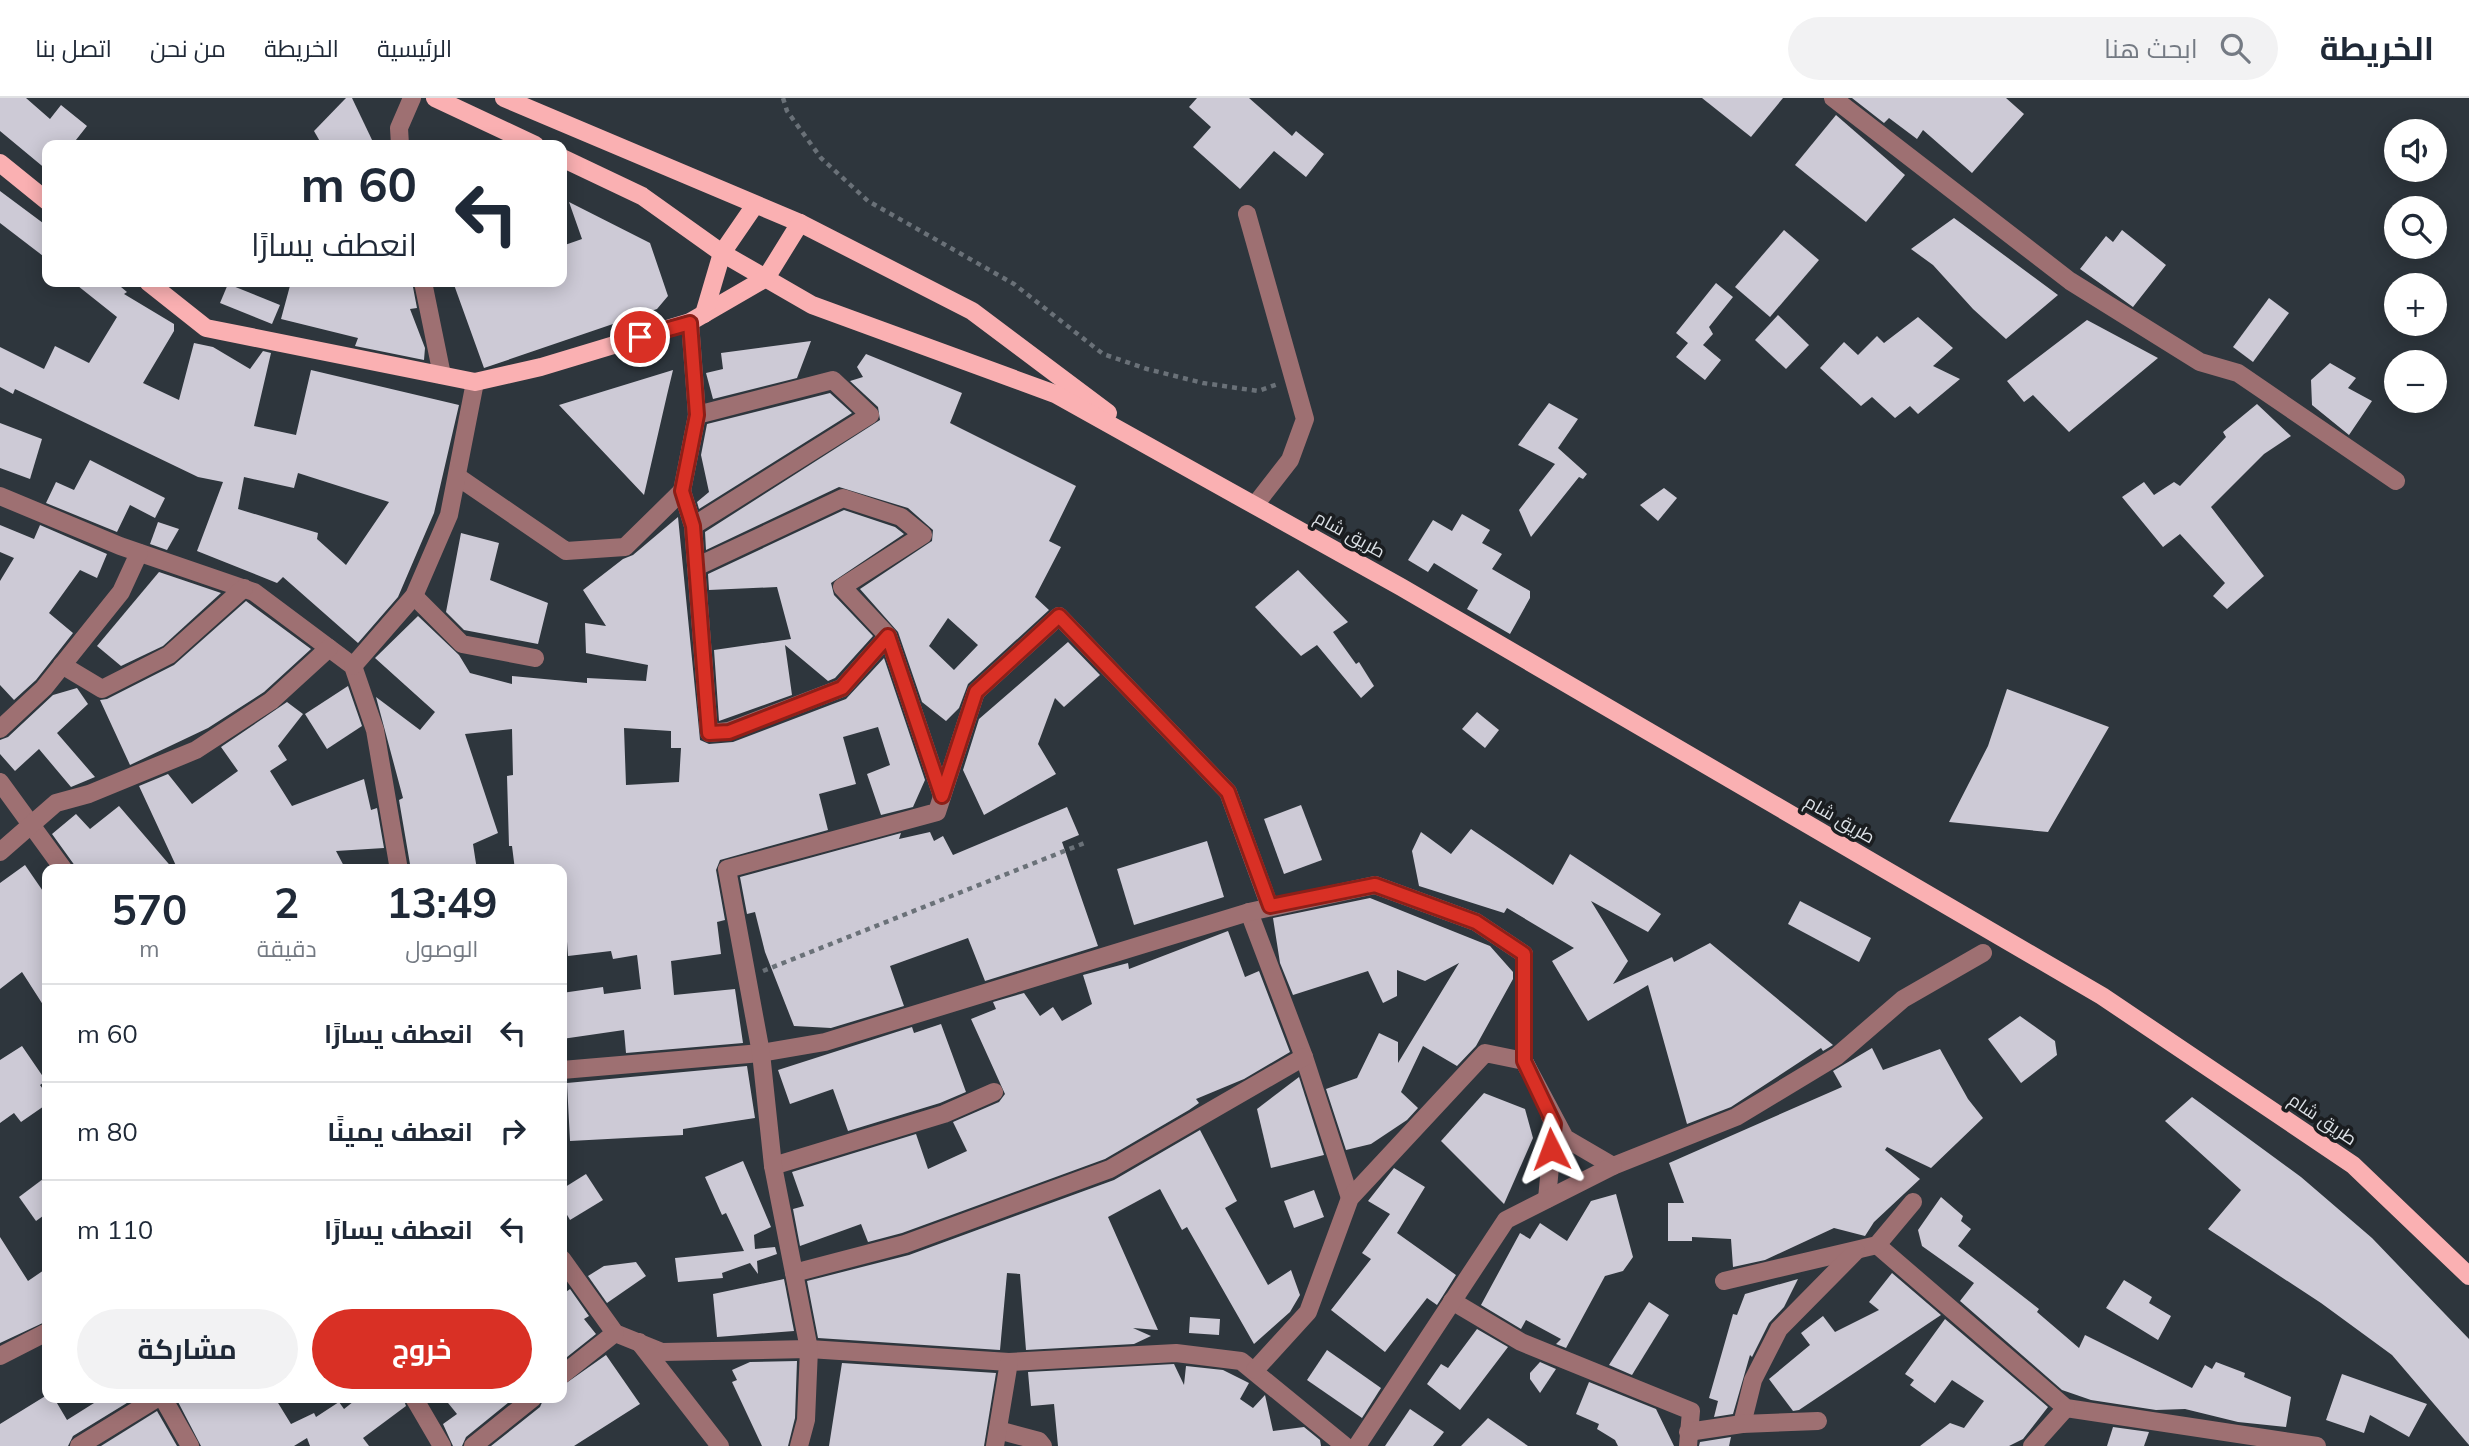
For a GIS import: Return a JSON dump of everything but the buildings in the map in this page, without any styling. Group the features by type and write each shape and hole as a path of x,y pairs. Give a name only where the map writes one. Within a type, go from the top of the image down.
{"main road":[{"path":"435,98 524,140"},
{"path":"504,98 800,223 972,311 1155,449"},
{"path":"567,160 642,196 722,253 812,305 1055,394 1155,449"},
{"path":"0,163 42,197"},
{"path":"697,318 722,253 755,205"},
{"path":"154,287 205,328 475,382 541,368 697,318 766,278 800,223"},
{"name":"طريق شام","path":"1155,449 2128,1012 2354,1165 2469,1276"}],"street":[{"path":"400,140 399,128 412,98"},
{"path":"1833,98 2070,281 2200,362 2238,373 2396,481"},
{"path":"1247,215 1305,419 1290,460 1255,505"},
{"path":"425,287 442,376"},
{"path":"697,318 697,415 682,491 693,526 709,733 729,732 842,688 888,636"},
{"path":"693,526 870,415 833,380 697,415"},
{"path":"353,666 414,596 449,515 475,382"},
{"path":"458,477 566,551 625,547 682,491"},
{"path":"0,496 139,553 254,592 353,666 375,730 398,864"},
{"path":"696,568 843,498 901,517 923,536 842,587 888,636 942,796"},
{"path":"0,729 44,688 121,592 139,553"},
{"path":"62,665 102,689 169,656 244,588"},
{"path":"414,596 462,644 535,658"},
{"path":"799,1446 806,1420 809,1349 773,1166 761,1053 727,869 937,812 976,692 1059,616 1228,792 1270,906"},
{"path":"0,852 56,803 89,794 196,750 271,701 329,648"},
{"path":"0,782 60,864"},
{"path":"567,1070 761,1053 825,1042 1270,906 1375,885 1476,922 1524,954 1524,1061 1554,1124 1547,1199"},
{"path":"1250,912 1304,1057 1350,1198"},
{"path":"1357,1446 1506,1220 1613,1166 1736,1117 1837,1056 1903,999 1983,953"},
{"path":"1255,1370 1308,1312 1350,1198 1485,1053 1524,1061"},
{"path":"794,1273 905,1244 1110,1169 1304,1057"},
{"path":"1524,1061 1565,1138 1613,1166"},
{"path":"773,1166 944,1114 994,1092"},
{"path":"1724,1281 1877,1245 1913,1202"},
{"path":"1877,1245 2066,1408 2317,1446"},
{"path":"1742,1424 1753,1380 1779,1329 1856,1251"},
{"path":"567,1266 615,1333 662,1352 809,1349 1009,1362 1176,1353 1241,1362 1255,1370 1345,1446"},
{"path":"1452,1301 1521,1342 1690,1411 1688,1439 1742,1424 1818,1421"},
{"path":"567,1372 615,1333"},
{"path":"0,1356 42,1335"},
{"path":"639,1342 720,1446"},
{"path":"1009,1362 997,1438 1039,1441 1043,1446"},
{"path":"79,1446 152,1403"},
{"path":"163,1403 190,1446"},
{"path":"417,1403 442,1446"},
{"path":"473,1446 527,1403"},
{"path":"2032,1446 2066,1408"}],"path":[{"path":"783,98 788,111 821,159 868,201 1014,284 1103,354 1192,380 1258,391 1295,378"},
{"path":"749,977 1087,842"}],"route":[{"path":"640,337 690,323 697,415 682,491 693,526 709,733 729,732 842,688 888,636 942,796 976,692 1059,616 1228,792 1270,906 1375,885 1476,922 1524,954 1524,1061 1554,1124 1551,1149"}]}
